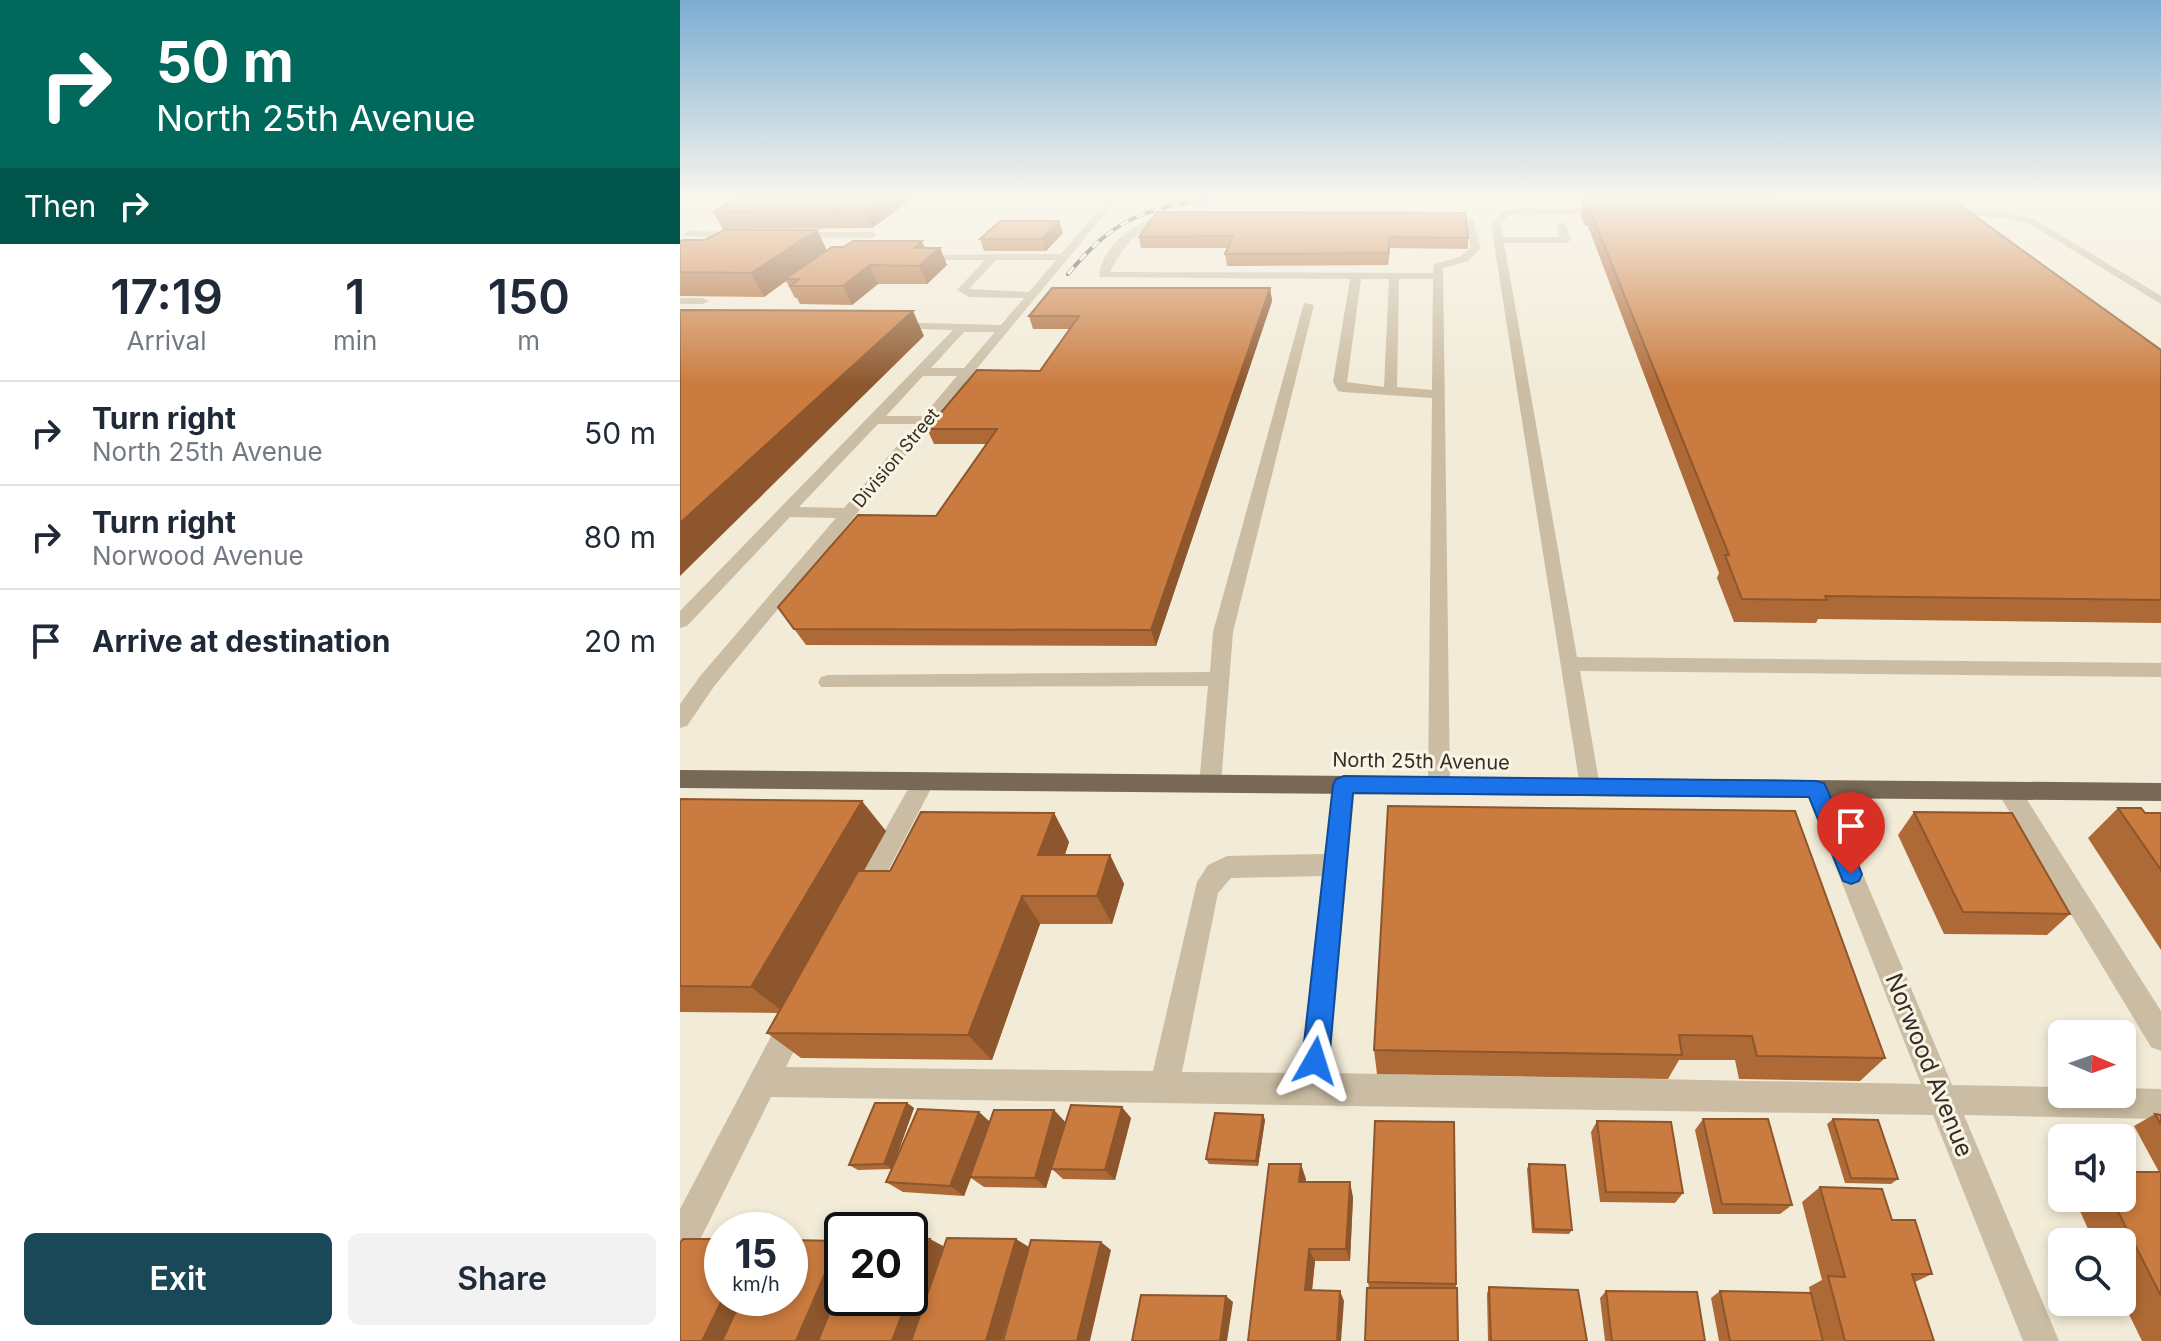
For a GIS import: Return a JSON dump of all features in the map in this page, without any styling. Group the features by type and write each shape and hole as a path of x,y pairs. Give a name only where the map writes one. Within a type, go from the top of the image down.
{"main road":[{"name":"North 25th Avenue","path":"680,779 2161,792"}],"street":[{"path":"990,261 962,290 969,294 1032,295"},
{"name":"Division Street","path":"680,720 708,680 1061,261"},
{"path":"1110,261 1103,275 1438,276"},
{"path":"1439,786 1438,266 1458,261"},
{"path":"1501,261 1589,787"},
{"path":"2096,261 2161,301"},
{"path":"1356,275 1340,382 1343,388 1438,394"},
{"path":"1390,391 1394,275"},
{"path":"680,301 703,301"},
{"path":"1210,784 1223,632 1308,305"},
{"path":"869,324 1005,328"},
{"path":"680,622 789,512 961,329"},
{"path":"921,372 968,372"},
{"path":"877,420 927,420"},
{"path":"789,512 849,513"},
{"path":"1569,664 2157,674"},
{"path":"828,682 1219,679"},
{"path":"850,918 924,781"},
{"path":"1313,1088 1344,785"},
{"name":"Norwood Avenue","path":"1816,789 2041,1341"},
{"path":"2009,791 2161,1037"},
{"path":"1164,1087 1206,890 1217,873 1238,865 1336,865"},
{"path":"680,1244 806,1000"},
{"path":"762,1082 1313,1088 2161,1104"}],"building":[{"path":"680,261 770,261 751,273 680,272"},
{"path":"812,261 925,261 919,266 870,265 843,286 791,286 799,279 785,279"},
{"path":"1610,261 2037,261 2161,350 2161,600 1825,596 1827,600 1742,599 1725,555 1729,555"},
{"path":"1052,288 1270,288 1151,630 794,629 778,607 858,515 936,516 997,429 927,429 977,370 1040,371 1079,316 1029,316"},
{"path":"680,310 913,311 680,523"},
{"path":"680,799 862,801 751,987 680,986"},
{"path":"1388,806 1795,811 1885,1058 1757,1056 1752,1036 1679,1035 1682,1055 1374,1050"},
{"path":"2118,808 2141,808 2145,813 2161,813 2161,870"},
{"path":"921,812 1054,813 1038,855 1110,855 1097,896 1022,896 968,1035 767,1033 858,871 890,871"},
{"path":"1914,812 2012,813 2070,914 1963,912"},
{"path":"875,1103 907,1103 884,1164 849,1165"},
{"path":"1071,1105 1122,1107 1105,1170 1051,1169"},
{"path":"918,1109 979,1112 950,1186 886,1182"},
{"path":"994,1110 1054,1110 1035,1178 970,1177"},
{"path":"1215,1113 1263,1115 1256,1161 1206,1159"},
{"path":"1703,1119 1768,1119 1792,1205 1722,1204"},
{"path":"1833,1119 1878,1120 1898,1179 1851,1178"},
{"path":"1375,1121 1454,1122 1456,1284 1368,1282"},
{"path":"1597,1121 1671,1122 1683,1193 1606,1192"},
{"path":"1269,1164 1301,1164 1299,1182 1350,1182 1346,1249 1309,1249 1305,1290 1340,1291 1337,1341 1248,1341"},
{"path":"1529,1164 1565,1165 1572,1230 1534,1229"},
{"path":"2136,1172 2161,1172 2161,1296 2136,1247 2136,1228 2126,1228 2118,1212 2136,1212"},
{"path":"1820,1187 1882,1189 1892,1220 1915,1220 1932,1274 1912,1274 1934,1341 1845,1341 1828,1276 1845,1277"},
{"path":"947,1238 1016,1239 986,1341 911,1341 920,1316 928,1316 928,1292"},
{"path":"683,1239 704,1239 704,1316 714,1316 702,1341 680,1341 680,1243"},
{"path":"808,1240 824,1241 824,1276 808,1313"},
{"path":"1031,1240 1101,1242 1077,1341 1003,1341"},
{"path":"1489,1287 1578,1290 1587,1341 1491,1341"},
{"path":"1367,1288 1457,1288 1458,1341 1365,1341"},
{"path":"1606,1291 1697,1292 1705,1341 1612,1341"},
{"path":"1720,1291 1811,1293 1823,1341 1730,1341"},
{"path":"1141,1295 1226,1296 1220,1341 1132,1341"},
{"path":"734,1316 807,1316 796,1341 722,1341"},
{"path":"828,1316 901,1316 892,1341 818,1341"}],"railway":[{"path":"1068,274 1079,261"}],"route":[{"path":"1315,1061 1344,785 1816,789 1851,874"}]}
